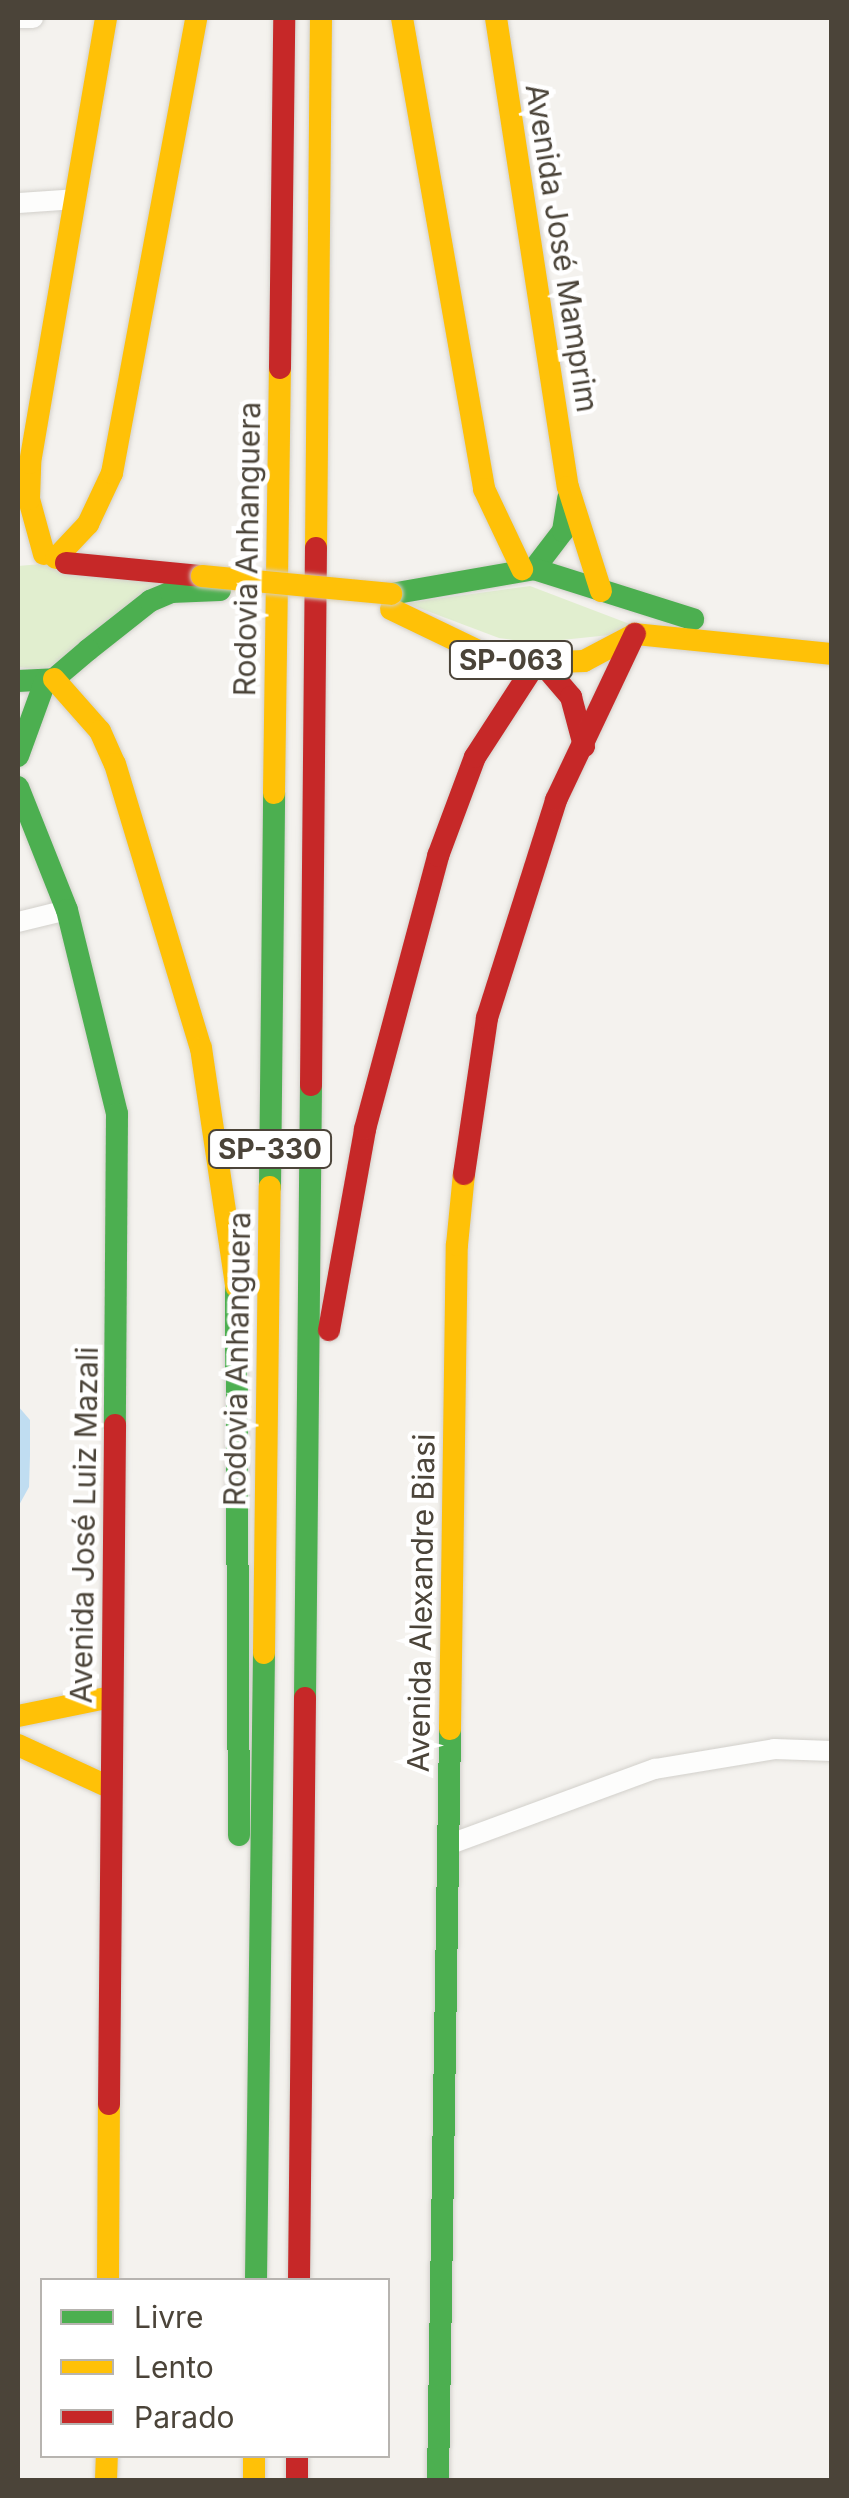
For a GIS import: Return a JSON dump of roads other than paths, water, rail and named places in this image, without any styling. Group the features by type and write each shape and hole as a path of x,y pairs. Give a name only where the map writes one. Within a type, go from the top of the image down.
{"main road":[{"path":"18,498 30,463 106,18"},
{"path":"55,559 88,524 112,473 196,18"},
{"name":"Rodovia Anhanguera","path":"256,2278 284,18"},
{"name":"SP-330","path":"300,2278 321,18"},
{"path":"402,18 484,489 528,569"},
{"name":"Avenida José Mamprim","path":"496,18 568,487 601,591"},
{"path":"30,463 30,499 55,559"},
{"name":"Avenida José Mamprim","path":"528,569 563,531 568,487"},
{"path":"18,555 55,559"},
{"name":"SP-063","path":"55,559 211,583 391,602 528,569 680,618 832,638"},
{"name":"SP-063","path":"49,680 150,601 211,583"},
{"name":"SP-063","path":"391,602 494,658 539,663 584,661 635,634 681,634 832,654"},
{"name":"Avenida Alexandre Biasi","path":"438,2480 457,1246 468,1132 486,1018 556,800 635,634"},
{"path":"310,1446 365,1129 438,856 475,757 539,663 571,697 584,746"},
{"path":"18,680 49,680 100,731 116,764 201,1048 222,1170 239,1309 235,1771 259,2036"},
{"path":"18,756 49,680"},
{"name":"Avenida José Luiz Mazali","path":"18,787 67,910 117,1114 108,2278"},
{"path":"18,1716 112,1697"},
{"path":"18,1745 111,1788"}],"street":[{"path":"18,18 33,18"},
{"path":"18,203 76,199"},
{"path":"18,922 67,910"},
{"path":"448,1845 655,1768 774,1749 832,1751"}],"water":[{"path":"18,1406 30,1420 30,1456 29,1487 18,1507"}]}
